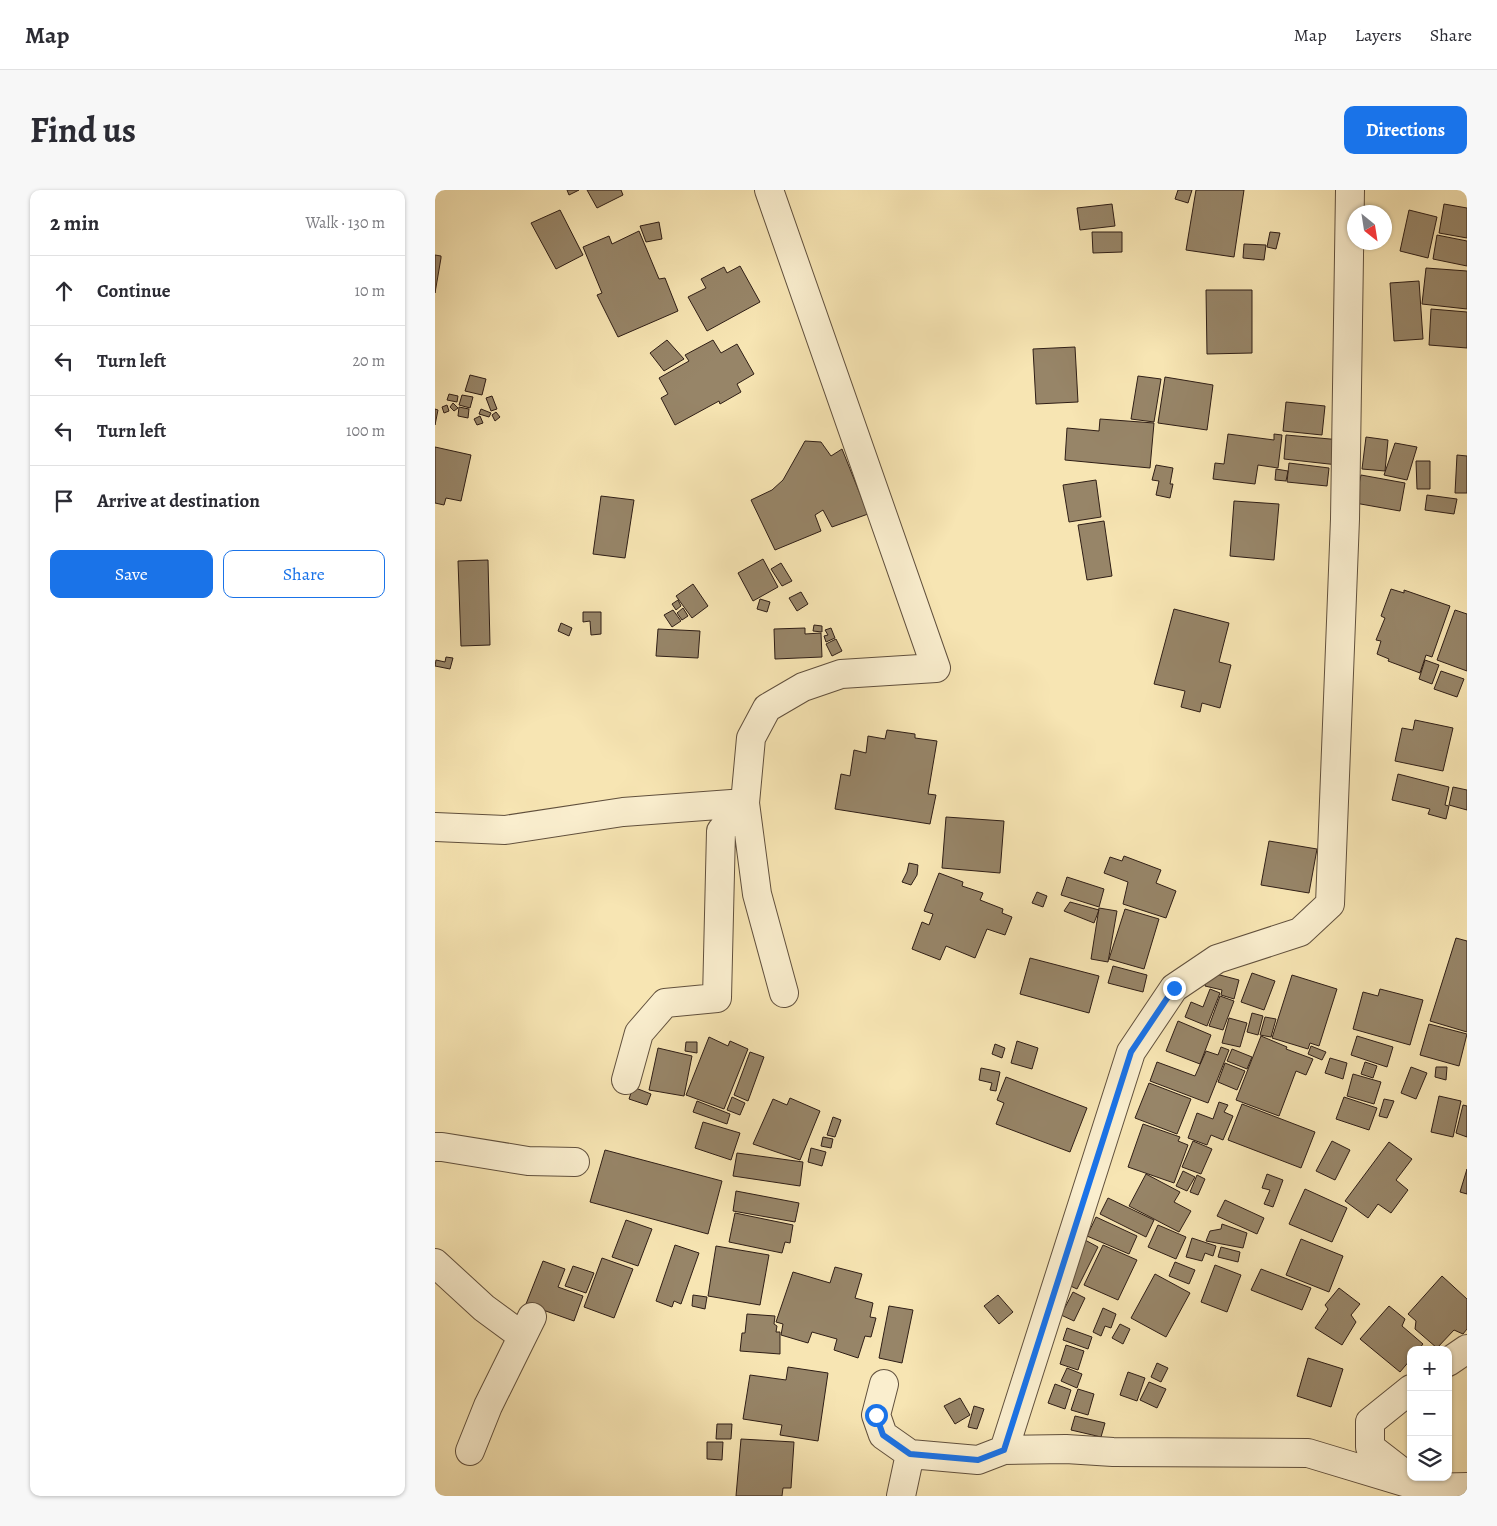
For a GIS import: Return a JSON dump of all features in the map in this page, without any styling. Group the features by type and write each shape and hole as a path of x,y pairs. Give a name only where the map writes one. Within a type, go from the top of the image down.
{"street":[{"path":"769,190 936,668 841,674 803,687 767,708 751,738 745,803 757,894 784,993"},
{"path":"1004,1450 1131,1052 1174,988 1217,959 1300,932 1331,904 1345,519 1350,190"},
{"path":"435,827 505,830 623,812 745,803"},
{"path":"626,1080 639,1033 665,1003 717,998 721,831 745,803"},
{"path":"435,1147 442,1146 528,1161 575,1162"},
{"path":"435,1263 485,1308 527,1327 488,1406 471,1452"},
{"path":"1452,1359 1467,1350"},
{"path":"884,1384 876,1415 883,1435 910,1454 978,1460 1004,1450 1066,1449 1113,1452 1307,1453 1420,1492 1467,1487"},
{"path":"1409,1391 1370,1422 1370,1447 1420,1492"},
{"path":"901,1496 910,1454"}],"building":[{"path":"567,190 579,190 569,195"},
{"path":"587,190 621,190 623,195 597,208"},
{"path":"1178,190 1192,190 1188,203 1175,199"},
{"path":"1196,190 1244,190 1234,257 1186,250"},
{"path":"1112,204 1115,226 1080,230 1077,208"},
{"path":"1444,204 1467,208 1467,238 1439,233"},
{"path":"560,210 583,255 556,269 531,223"},
{"path":"1409,210 1437,217 1428,258 1400,251"},
{"path":"659,222 662,239 646,242 640,226"},
{"path":"639,231 659,279 665,278 678,311 618,337 597,295 602,293 583,247 609,236 612,244"},
{"path":"1092,232 1122,232 1122,252 1093,253"},
{"path":"1270,232 1280,233 1276,249 1267,247"},
{"path":"1437,235 1467,241 1467,266 1433,259"},
{"path":"1244,244 1266,245 1264,260 1243,258"},
{"path":"435,255 441,256 441,258 435,293"},
{"path":"740,266 760,302 707,331 688,297 706,288 701,279 724,267 727,273"},
{"path":"1426,268 1467,271 1467,309 1422,304"},
{"path":"1419,281 1423,339 1394,341 1390,283"},
{"path":"1206,290 1252,290 1252,353 1207,354"},
{"path":"1431,309 1467,312 1467,348 1429,345"},
{"path":"667,340 684,359 664,371 650,353"},
{"path":"713,340 721,353 737,344 754,374 737,384 741,392 720,404 719,401 675,425 661,398 668,394 659,378 689,361 685,355"},
{"path":"1075,347 1078,402 1036,404 1033,349"},
{"path":"470,375 486,379 482,395 465,391"},
{"path":"1138,376 1161,379 1154,422 1131,419"},
{"path":"1165,377 1213,385 1207,430 1158,423"},
{"path":"449,394 458,396 457,402 447,400"},
{"path":"462,395 473,397 470,408 459,405"},
{"path":"492,396 497,409 491,411 486,398"},
{"path":"1286,402 1325,406 1322,435 1283,431"},
{"path":"453,403 458,408 454,411 450,407"},
{"path":"447,405 449,411 444,413 442,407"},
{"path":"459,407 469,409 468,418 458,416"},
{"path":"435,409 438,410 435,425"},
{"path":"481,409 491,413 489,417 479,414"},
{"path":"496,412 500,417 495,421 492,415"},
{"path":"480,416 483,423 477,425 474,419"},
{"path":"1100,419 1154,423 1150,468 1065,460 1067,428 1099,431"},
{"path":"1228,434 1274,440 1274,434 1282,435 1278,468 1258,465 1255,484 1213,479 1215,463 1224,464"},
{"path":"1286,435 1341,440 1338,465 1284,459"},
{"path":"1366,437 1388,440 1385,471 1362,469"},
{"path":"805,441 821,442 831,456 842,449 868,514 832,527 823,510 815,515 821,531 775,550 751,500 772,490 783,480"},
{"path":"1395,443 1417,447 1407,480 1384,475"},
{"path":"435,447 471,455 461,501 446,498 444,505 435,503"},
{"path":"1457,455 1467,456 1467,493 1455,493"},
{"path":"1416,461 1430,461 1430,489 1417,489"},
{"path":"1289,463 1329,468 1327,486 1287,482"},
{"path":"1156,465 1173,468 1170,484 1173,484 1170,498 1156,495 1159,481 1152,480"},
{"path":"1276,469 1288,471 1286,481 1275,480"},
{"path":"1361,475 1405,483 1400,511 1355,503"},
{"path":"1096,480 1101,517 1069,522 1063,485"},
{"path":"1427,495 1457,499 1454,514 1425,510"},
{"path":"601,496 634,500 625,558 593,554"},
{"path":"1234,501 1279,504 1274,560 1230,556"},
{"path":"1104,521 1112,576 1087,580 1078,525"},
{"path":"763,559 778,587 753,601 738,573"},
{"path":"488,560 490,645 461,646 458,561"},
{"path":"781,563 792,581 782,586 771,569"},
{"path":"693,584 708,606 692,618 676,596"},
{"path":"1391,589 1404,593 1404,590 1450,606 1432,657 1426,655 1420,673 1388,661 1389,659 1377,654 1381,641 1376,640 1385,618 1381,616"},
{"path":"801,592 808,604 797,611 789,598"},
{"path":"760,599 770,602 767,612 757,609"},
{"path":"678,600 681,606 676,610 672,604"},
{"path":"683,608 688,616 682,620 677,613"},
{"path":"1174,609 1229,623 1219,662 1231,665 1220,708 1202,703 1200,712 1181,707 1185,691 1154,684"},
{"path":"673,610 681,621 672,627 664,615"},
{"path":"1455,610 1467,614 1467,671 1437,660"},
{"path":"583,612 601,612 601,634 591,635 590,621 583,622"},
{"path":"561,623 572,628 569,636 558,631"},
{"path":"814,625 822,626 822,632 813,631"},
{"path":"805,628 805,634 821,633 822,657 775,659 774,629"},
{"path":"831,628 835,638 826,642 824,636 828,635 825,630"},
{"path":"658,629 700,631 698,658 656,656"},
{"path":"836,639 842,651 832,656 826,644"},
{"path":"446,657 453,658 450,669 435,666 436,660 445,662"},
{"path":"1425,660 1439,665 1432,684 1419,679"},
{"path":"1441,671 1464,679 1457,697 1434,689"},
{"path":"1415,720 1453,728 1443,771 1395,761 1402,728 1413,730"},
{"path":"887,730 915,734 915,738 937,741 928,794 936,795 930,824 835,809 841,774 850,776 854,750 866,753 868,736 885,739"},
{"path":"1398,774 1449,787 1445,805 1449,806 1446,819 1428,814 1430,809 1392,800"},
{"path":"1453,787 1467,790 1467,810 1449,805"},
{"path":"946,817 1004,821 1000,873 942,868"},
{"path":"1269,841 1317,849 1309,893 1261,885"},
{"path":"1124,856 1161,870 1156,883 1176,891 1166,918 1123,904 1128,882 1104,873 1110,857 1122,861"},
{"path":"909,863 918,865 917,875 911,885 902,882"},
{"path":"939,873 963,882 962,886 983,893 980,900 1003,909 1002,913 1012,917 1005,935 987,929 975,958 946,946 940,960 912,949 922,922 929,925 933,914 924,911"},
{"path":"1067,877 1104,889 1099,907 1061,895"},
{"path":"1037,892 1047,896 1043,907 1032,903"},
{"path":"1070,902 1099,910 1094,923 1064,911"},
{"path":"1099,908 1117,911 1108,962 1091,959"},
{"path":"1125,909 1159,919 1144,969 1109,959"},
{"path":"1456,938 1467,941 1467,1032 1430,1021"},
{"path":"1030,958 1099,976 1089,1013 1020,994"},
{"path":"1113,966 1147,975 1143,992 1108,983"},
{"path":"1252,973 1275,981 1264,1010 1241,1002"},
{"path":"1216,974 1239,980 1234,999 1221,995 1222,990 1205,986 1208,976 1216,977"},
{"path":"1292,975 1337,989 1319,1046 1310,1043 1308,1049 1272,1038"},
{"path":"1210,989 1220,993 1207,1026 1185,1017 1191,1002 1203,1007"},
{"path":"1380,989 1423,1000 1410,1045 1353,1029 1363,992 1378,996"},
{"path":"1220,996 1234,1001 1223,1030 1209,1026"},
{"path":"1252,1013 1263,1016 1258,1035 1247,1032"},
{"path":"1265,1017 1276,1019 1271,1037 1260,1035"},
{"path":"1229,1018 1247,1023 1240,1047 1222,1043"},
{"path":"1178,1021 1211,1035 1200,1064 1166,1051"},
{"path":"1429,1024 1467,1034 1459,1066 1420,1055"},
{"path":"1261,1036 1287,1047 1286,1049 1313,1059 1306,1075 1296,1071 1279,1116 1236,1100"},
{"path":"1357,1036 1393,1047 1387,1067 1351,1055"},
{"path":"709,1037 728,1046 730,1041 748,1049 724,1109 686,1095"},
{"path":"1017,1041 1038,1048 1032,1069 1011,1063"},
{"path":"686,1042 697,1042 697,1053 685,1051"},
{"path":"995,1044 1005,1048 1002,1058 992,1054"},
{"path":"1311,1046 1326,1052 1322,1060 1308,1054"},
{"path":"1221,1047 1229,1050 1208,1103 1150,1081 1157,1062 1195,1076 1206,1051 1218,1055"},
{"path":"658,1048 692,1056 684,1096 649,1090"},
{"path":"1232,1049 1252,1057 1247,1069 1227,1061"},
{"path":"750,1052 764,1057 748,1101 734,1095"},
{"path":"1330,1058 1347,1063 1343,1079 1325,1073"},
{"path":"1365,1062 1377,1066 1373,1078 1361,1074"},
{"path":"1225,1063 1245,1071 1237,1090 1218,1082"},
{"path":"1411,1067 1427,1073 1416,1099 1401,1093"},
{"path":"1436,1067 1447,1067 1446,1080 1435,1077"},
{"path":"981,1068 1000,1072 996,1091 990,1090 992,1083 979,1080"},
{"path":"1353,1074 1381,1082 1374,1104 1347,1096"},
{"path":"1006,1077 1087,1108 1070,1152 996,1124 1004,1103 997,1100"},
{"path":"1149,1083 1191,1099 1177,1134 1135,1118"},
{"path":"633,1087 651,1094 647,1105 629,1099"},
{"path":"1439,1096 1461,1101 1453,1137 1431,1132"},
{"path":"732,1097 745,1103 740,1115 727,1110"},
{"path":"1344,1097 1377,1108 1369,1130 1336,1119"},
{"path":"790,1098 820,1111 800,1160 753,1144 773,1099 787,1105"},
{"path":"1384,1099 1394,1101 1387,1118 1379,1116"},
{"path":"697,1101 730,1114 727,1124 693,1112"},
{"path":"1219,1102 1228,1105 1224,1112 1233,1116 1223,1140 1211,1135 1207,1145 1188,1138 1197,1113 1213,1119"},
{"path":"1242,1104 1315,1132 1301,1168 1228,1140"},
{"path":"1463,1105 1467,1106 1467,1137 1456,1133"},
{"path":"833,1117 841,1120 835,1137 827,1135"},
{"path":"703,1122 740,1133 731,1160 695,1148"},
{"path":"1143,1124 1180,1137 1178,1141 1188,1145 1174,1183 1128,1167"},
{"path":"823,1137 833,1139 831,1148 821,1146"},
{"path":"1193,1141 1212,1149 1201,1174 1182,1167"},
{"path":"1332,1141 1350,1150 1335,1180 1316,1171"},
{"path":"1389,1142 1412,1159 1396,1180 1408,1190 1391,1213 1378,1204 1368,1218 1345,1201"},
{"path":"811,1148 826,1152 822,1166 808,1162"},
{"path":"605,1150 722,1181 708,1234 590,1202"},
{"path":"737,1153 803,1162 800,1186 733,1176"},
{"path":"1467,1169 1467,1194 1460,1192"},
{"path":"1183,1171 1195,1177 1187,1191 1176,1186"},
{"path":"1146,1174 1180,1192 1174,1202 1191,1211 1179,1232 1129,1206"},
{"path":"1267,1174 1283,1180 1273,1207 1264,1204 1270,1190 1262,1188"},
{"path":"1197,1175 1205,1179 1198,1195 1190,1192"},
{"path":"1305,1189 1347,1208 1332,1242 1289,1224"},
{"path":"736,1191 799,1203 795,1222 733,1211"},
{"path":"1108,1198 1154,1220 1146,1237 1100,1214"},
{"path":"1225,1200 1264,1218 1257,1234 1217,1216"},
{"path":"735,1213 793,1225 790,1243 785,1242 782,1253 729,1242"},
{"path":"1096,1217 1137,1236 1129,1254 1087,1236"},
{"path":"626,1220 652,1229 638,1266 612,1257"},
{"path":"1222,1224 1247,1233 1243,1248 1206,1241 1210,1231 1221,1229"},
{"path":"1158,1225 1186,1237 1176,1259 1148,1247"},
{"path":"1192,1238 1216,1246 1213,1256 1205,1253 1202,1261 1186,1257"},
{"path":"1301,1239 1343,1256 1329,1292 1286,1275"},
{"path":"1085,1240 1098,1247 1077,1289 1064,1283"},
{"path":"675,1245 699,1253 681,1304 674,1301 672,1307 656,1301"},
{"path":"1103,1245 1137,1260 1118,1300 1084,1285"},
{"path":"716,1246 769,1255 760,1305 708,1296"},
{"path":"1221,1247 1240,1252 1238,1262 1218,1257"},
{"path":"602,1258 633,1269 614,1318 584,1307"},
{"path":"543,1261 565,1269 558,1287 583,1296 574,1321 526,1304"},
{"path":"1175,1262 1195,1270 1189,1284 1169,1276"},
{"path":"1215,1265 1241,1275 1227,1312 1201,1302"},
{"path":"573,1266 594,1273 586,1293 565,1286"},
{"path":"835,1267 862,1274 855,1298 873,1303 870,1317 876,1318 871,1337 865,1336 858,1358 834,1350 837,1339 812,1332 808,1343 781,1335 783,1324 776,1322 793,1272 830,1283"},
{"path":"1261,1269 1311,1288 1302,1310 1251,1290"},
{"path":"1155,1274 1190,1293 1166,1337 1131,1318"},
{"path":"1442,1276 1467,1299 1467,1329 1463,1334 1454,1330 1439,1346 1435,1346 1415,1329 1416,1321 1408,1314"},
{"path":"1339,1288 1360,1304 1351,1315 1356,1322 1342,1345 1315,1328 1328,1309 1325,1305"},
{"path":"1073,1292 1085,1298 1074,1321 1061,1315"},
{"path":"693,1295 707,1297 705,1309 692,1306"},
{"path":"998,1295 1013,1312 999,1324 984,1306"},
{"path":"889,1306 913,1310 902,1363 879,1358"},
{"path":"1389,1306 1405,1319 1402,1326 1423,1344 1421,1346 1407,1346 1407,1364 1400,1372 1360,1339"},
{"path":"1103,1308 1116,1314 1111,1328 1105,1326 1101,1336 1093,1332"},
{"path":"747,1314 775,1316 776,1332 780,1332 780,1354 740,1351 742,1333 745,1333"},
{"path":"1120,1324 1130,1329 1123,1344 1112,1338"},
{"path":"1067,1328 1092,1337 1088,1349 1063,1340"},
{"path":"1066,1345 1084,1351 1078,1370 1060,1364"},
{"path":"1308,1358 1343,1369 1331,1407 1297,1396"},
{"path":"1157,1363 1168,1368 1161,1382 1151,1377"},
{"path":"788,1367 828,1373 818,1441 780,1435 782,1425 743,1419 750,1375 786,1380"},
{"path":"1067,1368 1082,1374 1077,1388 1061,1381"},
{"path":"1128,1372 1145,1378 1137,1401 1120,1395"},
{"path":"1149,1382 1166,1389 1157,1408 1140,1400"},
{"path":"1055,1384 1071,1390 1065,1409 1048,1403"},
{"path":"1078,1389 1094,1394 1088,1415 1071,1410"},
{"path":"960,1398 970,1415 955,1424 944,1406"},
{"path":"974,1406 984,1409 977,1429 968,1427"},
{"path":"1075,1416 1105,1423 1101,1437 1071,1430"},
{"path":"717,1424 732,1424 731,1439 716,1439"},
{"path":"741,1439 794,1442 791,1488 783,1488 782,1496 736,1496"},
{"path":"707,1442 723,1442 722,1460 707,1459"}],"route":[{"path":"876,1415 883,1435 910,1454 978,1460 1004,1450 1131,1052 1174,988"}]}
